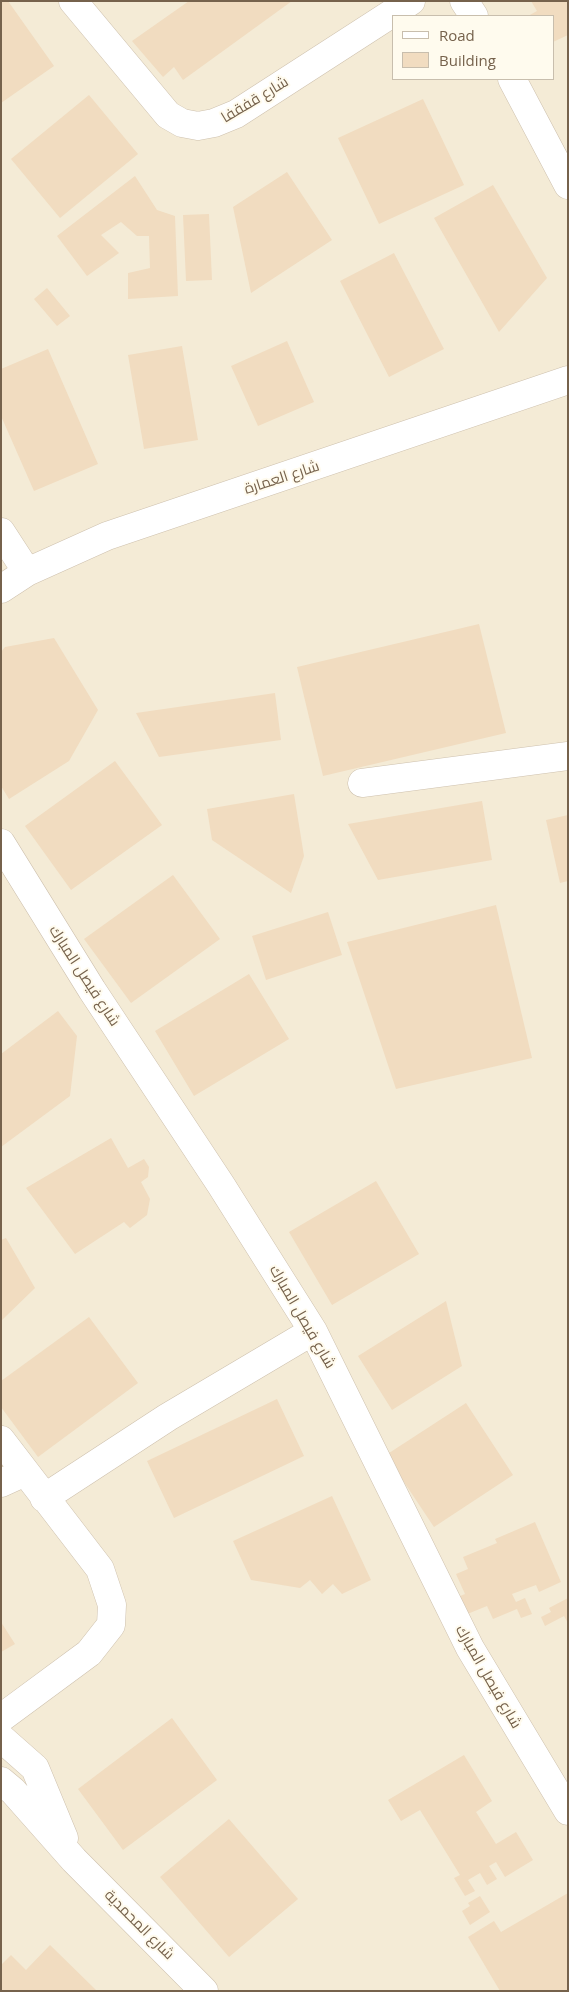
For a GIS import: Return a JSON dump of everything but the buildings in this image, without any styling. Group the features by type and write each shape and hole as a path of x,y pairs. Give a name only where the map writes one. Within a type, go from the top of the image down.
{"street":[{"name":"شارع قفقفا","path":"73,1 168,115 182,123 198,126 214,124 236,114 411,1"},
{"path":"464,1 473,15"},
{"path":"513,80 568,185"},
{"name":"شارع العمارة","path":"1,589 27,572 107,536 568,380"},
{"path":"1,532 27,572"},
{"path":"362,783 568,756"},
{"name":"شارع فيصل المبارك","path":"1,844 92,990 221,1185 313,1331 466,1640 568,1811"},
{"path":"44,1498 168,1417 313,1331"},
{"path":"1,1440 13,1478 44,1498 100,1569 112,1605 111,1626 89,1653 1,1718"},
{"name":"شارع المحمدية","path":"1,1738 35,1768 74,1860"},
{"name":"شارع المحمدية","path":"1,1781 13,1791 74,1860 204,1991"}],"shaded area":[{"path":"1,1 568,1 568,1991 1,1991"}]}
